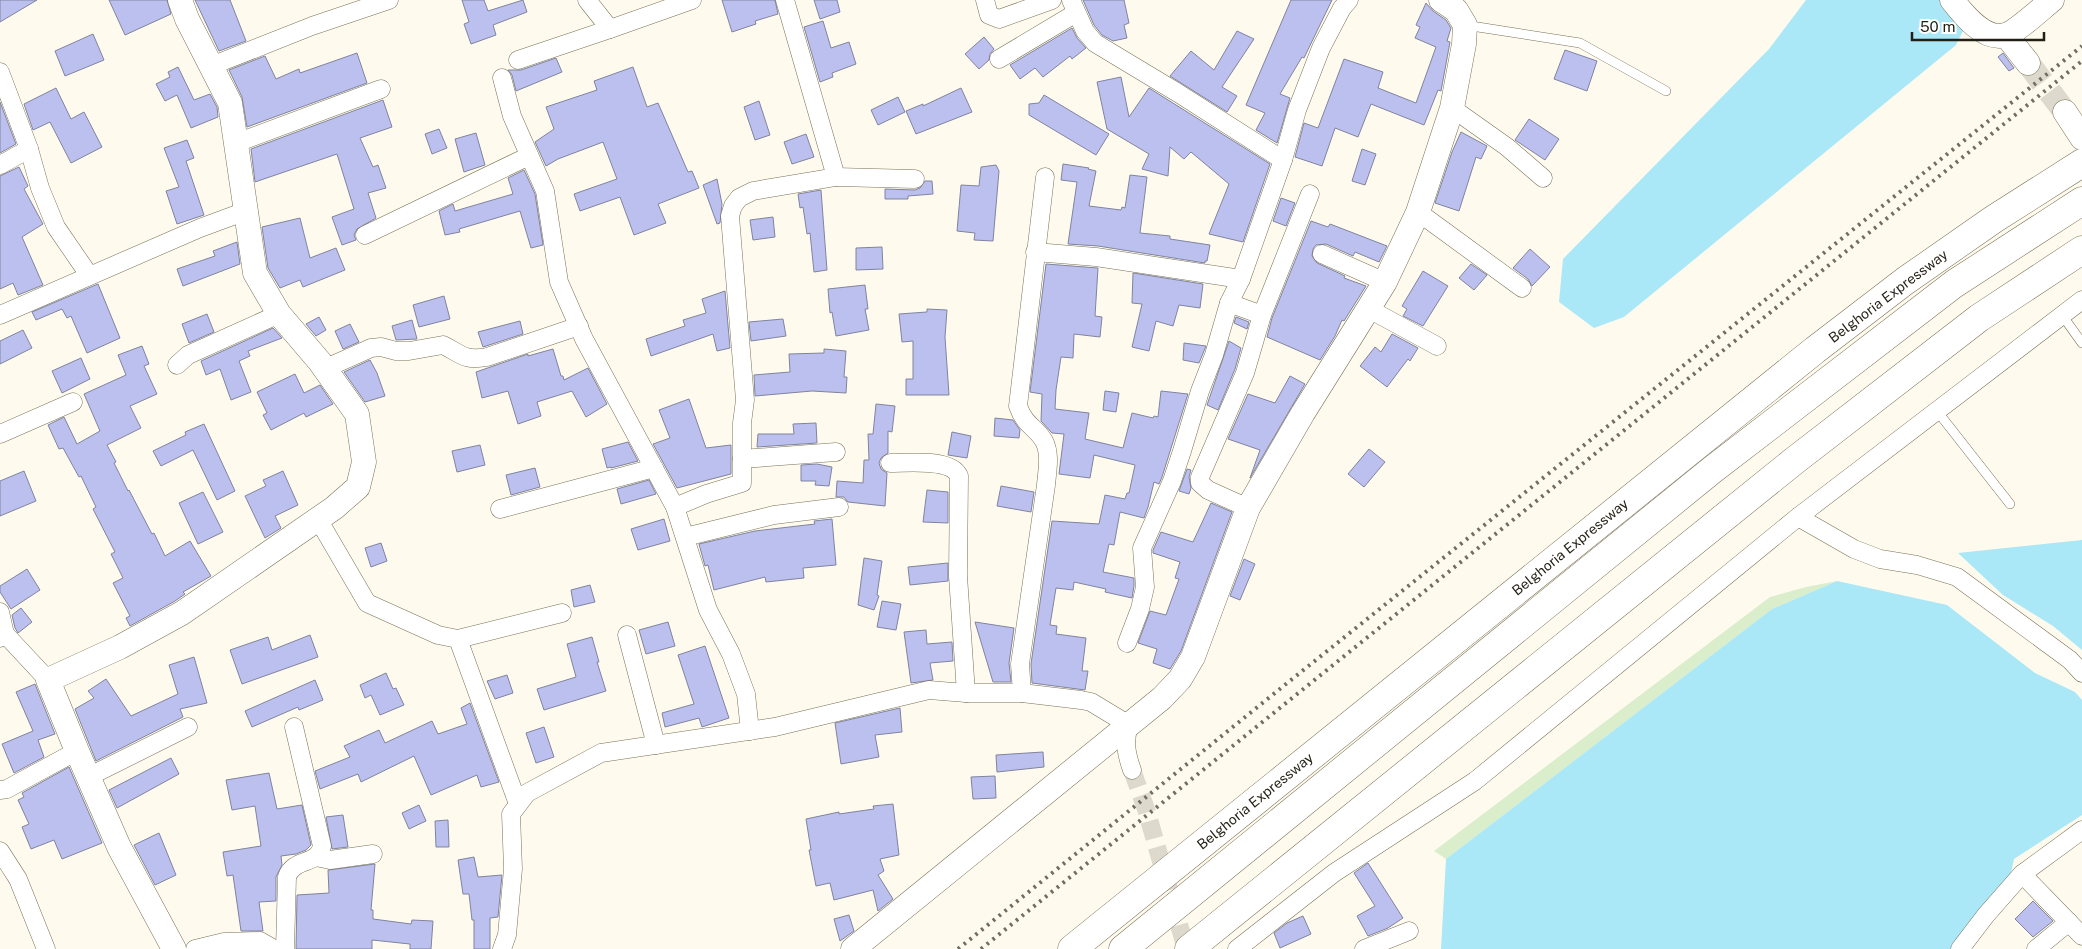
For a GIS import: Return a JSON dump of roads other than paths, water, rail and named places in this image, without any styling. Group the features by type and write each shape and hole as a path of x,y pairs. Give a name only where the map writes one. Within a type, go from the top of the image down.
{"main road":[{"name":"Belghoria Expressway","path":"1072,949 1823,344 1913,275 1994,218 2082,163"},
{"path":"1122,949 1719,464 1954,284 2082,201"},
{"path":"1189,949 1794,461 1979,318 2082,250"}],"street":[{"path":"48,680 120,647 182,613 334,508 358,487 364,462 357,414 324,369 279,314 254,274 230,103 180,0"},
{"path":"211,66 312,26 389,0"},
{"path":"587,0 610,29"},
{"path":"518,60 692,0"},
{"path":"785,0 836,177"},
{"path":"985,0 990,15 999,19 1052,0"},
{"path":"1127,643 1140,609 1145,587 1142,548 1180,458 1229,303 1241,279 1321,48 1342,8 1349,0"},
{"path":"853,949 1162,698 1180,679 1193,657 1248,508 1303,413 1385,282 1418,212 1452,108 1464,44 1465,25 1456,10 1441,0"},
{"path":"1952,0 1963,13 1985,32 1995,36 2006,35 2052,0"},
{"path":"999,59 1074,6 1085,31 1095,43 1283,160"},
{"path":"2006,35 2028,63"},
{"path":"0,72 29,149 40,188 56,227 89,275"},
{"path":"502,78 512,116 545,191 559,282 579,326 675,507 708,610 731,654 746,694 750,731"},
{"path":"236,143 381,89"},
{"path":"1452,108 1507,147 1543,178"},
{"path":"2082,116 2074,117 2065,112 2082,138"},
{"path":"0,164 29,149"},
{"path":"365,235 529,156"},
{"path":"675,507 706,494 742,483 742,423 745,400 730,216 733,206 739,198 753,191 836,177 915,179"},
{"path":"1022,693 1020,664 1048,460 1045,442 1027,424 1018,406 1045,177"},
{"path":"1248,508 1208,490 1200,483 1200,477 1245,373 1262,315 1310,194"},
{"path":"0,315 200,228 246,211"},
{"path":"1418,212 1522,288"},
{"path":"1035,252 1096,257 1241,279"},
{"path":"1322,254 1385,282"},
{"path":"1237,949 1334,873 1475,781 1798,517 2082,300"},
{"path":"1229,303 1262,315"},
{"path":"1368,309 1437,346"},
{"path":"177,365 188,355 279,314"},
{"path":"324,369 371,348 381,347 409,352 444,345 467,358 476,359 579,326"},
{"path":"0,434 73,402"},
{"path":"742,459 836,452"},
{"path":"890,463 945,465 957,471 959,476 958,576 966,693"},
{"path":"500,509 654,468"},
{"path":"685,537 774,515 839,507"},
{"path":"1798,517 1854,549 1880,559 1918,565 1957,577 2070,660 2082,672"},
{"path":"318,519 367,603 438,635 458,639 562,613"},
{"path":"0,612 3,636 48,680 76,752 119,847 174,949"},
{"path":"627,635 656,745"},
{"path":"458,639 518,804"},
{"path":"502,949 507,936 513,868 511,814 527,793 601,753 775,727 929,690 966,693 1022,693 1091,702 1129,725"},
{"path":"1129,725 1125,738 1125,749 1132,770"},
{"path":"88,778 188,727"},
{"path":"285,949 286,877 293,866 316,857 321,852 322,840 294,727"},
{"path":"0,790 7,789 76,752"},
{"path":"1960,949 1986,915 2022,874 2082,830"},
{"path":"0,851 18,879 46,949"},
{"path":"316,857 330,860 373,854"},
{"path":"2022,874 2082,936"},
{"path":"2036,949 2069,922"},
{"path":"1364,949 1409,931"},
{"path":"195,949 224,942 260,940 274,949"}],"lane":[{"path":"1465,25 1580,43 1666,91"},
{"path":"2062,315 2082,343"},
{"path":"1937,411 2010,504"}],"water":[{"path":"1806,0 1951,0 1968,21 1956,45 1624,317 1594,328 1559,302 1563,259 1769,49"},
{"path":"2082,540 2082,650 2053,626 2003,595 1958,553"},
{"path":"1837,581 1947,605 2035,673 2075,692 2082,700 2082,815 2014,859 2010,878 1959,949 1441,949 1446,859 1772,609"}],"tunnel":[{"path":"2028,63 2065,112"},
{"path":"1132,770 1146,809 1186,949"}],"railway":[{"path":"958,949 2082,46"},
{"path":"981,949 2082,61"}]}
